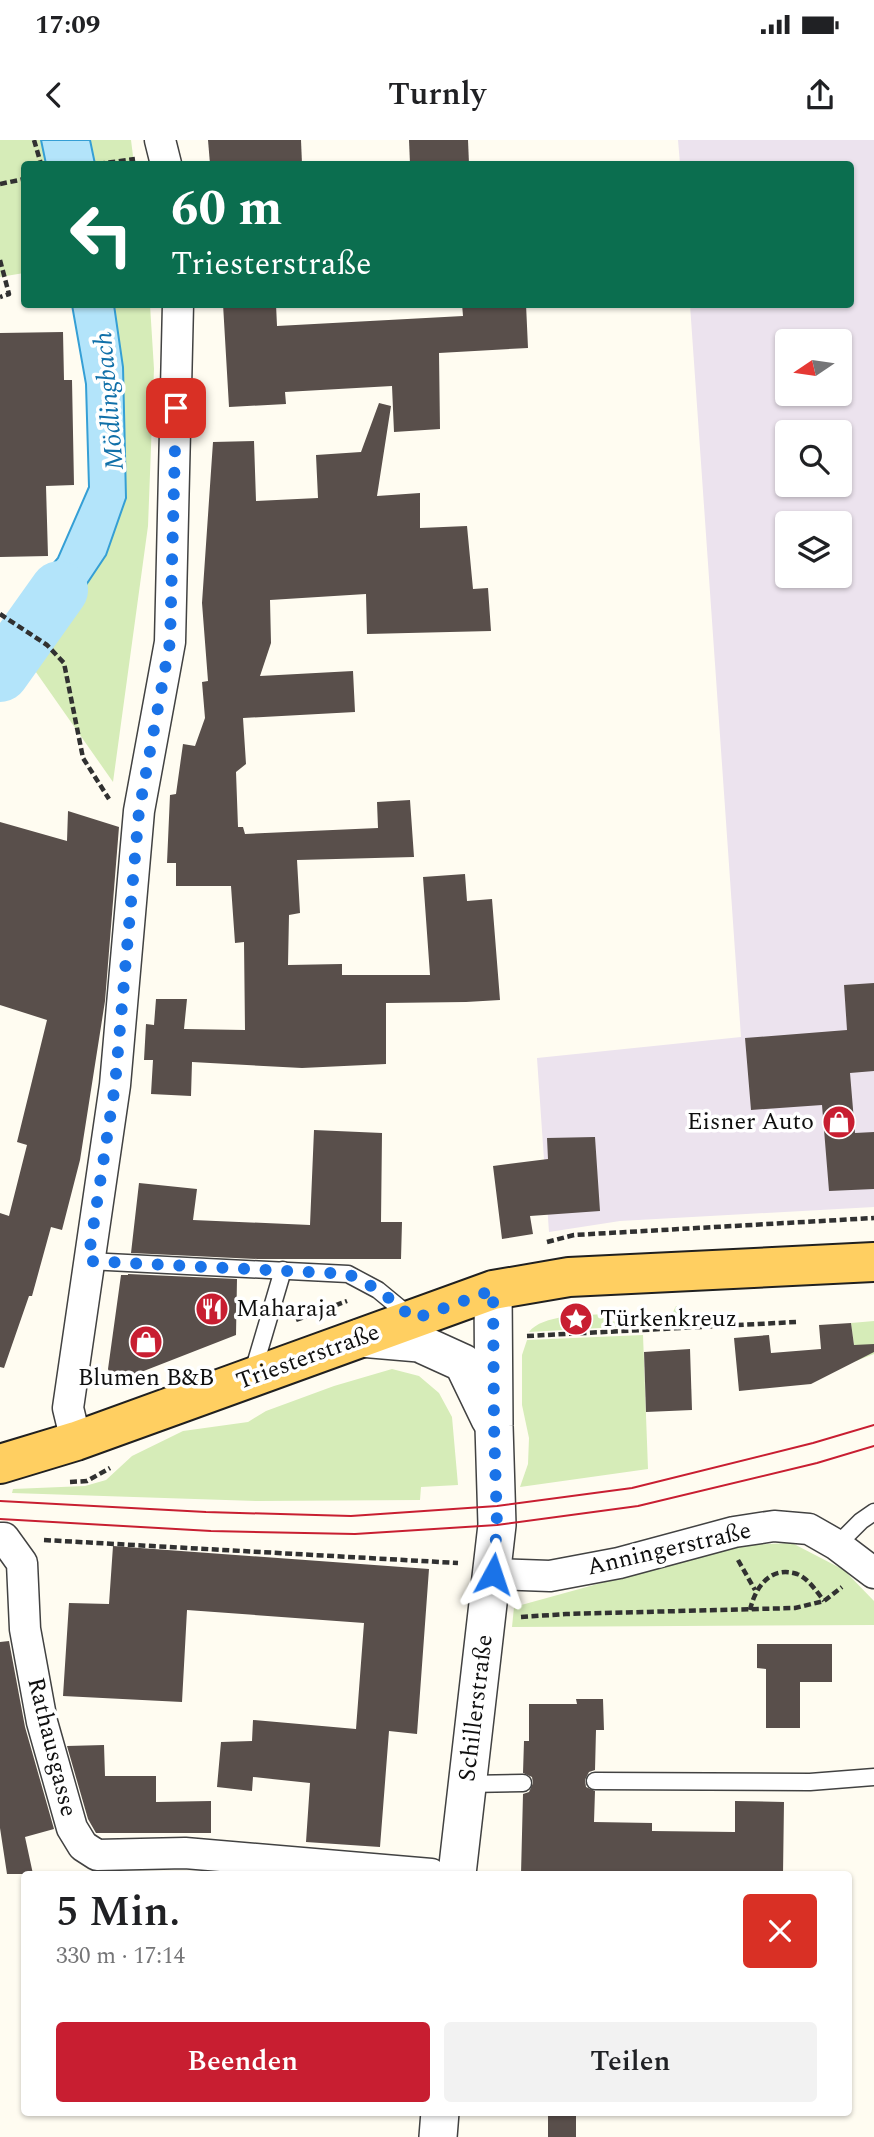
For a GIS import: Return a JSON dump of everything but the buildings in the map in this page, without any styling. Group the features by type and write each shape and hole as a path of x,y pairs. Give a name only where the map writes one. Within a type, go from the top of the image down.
{"main road":[{"name":"Triesterstraße","path":"0,1464 76,1441 493,1290 569,1277 874,1262"}],"street":[{"path":"160,140 165,161"},
{"path":"76,1441 68,1408 115,1085 139,811 170,642 178,308"},
{"name":"Schillerstraße","path":"457,1871 497,1525 493,1290"},
{"path":"360,1338 419,1343 463,1363 494,1426"},
{"name":"Anningerstraße","path":"493,1574 550,1576 619,1563 734,1532 774,1526 809,1529 871,1570"},
{"name":"Rathausgasse","path":"0,1538 4,1538 22,1563 25,1629 42,1721 72,1828 83,1846 97,1855 185,1853 396,1871"},
{"path":"438,2137 440,2116"}],"lane":[{"path":"88,1261 348,1274 379,1290 414,1319"},
{"path":"251,1377 283,1270"},
{"path":"837,1545 874,1512"},
{"path":"595,1781 810,1782 874,1777"},
{"path":"467,1784 523,1783"}],"path":[{"path":"34,140 40,161"},
{"path":"0,184 21,180"},
{"path":"0,260 9,294 0,297"},
{"path":"0,614 47,645 64,663 83,758 111,803 139,811"},
{"path":"494,1338 796,1322"},
{"path":"54,1540 458,1563"},
{"path":"487,1620 566,1614 795,1608 824,1601 871,1570"},
{"path":"750,1610 755,1590 768,1578 782,1573 798,1574 813,1586 824,1601"}],"shaded area":[{"path":"678,140 874,140 874,1207 620,1221 549,1232 537,1058 741,1037 690,308 854,308 854,161 680,161"}],"green space":[{"path":"0,140 41,140 45,161 21,161 21,274 0,277"},
{"path":"90,140 131,140 134,161 94,161"},
{"path":"114,308 150,308 154,369 148,526 113,782 31,665 42,651 126,498 123,367"},
{"path":"676,1306 686,1311 689,1323 529,1332 544,1322 575,1316 605,1314 606,1322 670,1318"},
{"path":"874,1321 874,1354 856,1361 851,1323"},
{"path":"643,1335 648,1469 520,1487 528,1464 529,1438 522,1405 522,1355 527,1340"},
{"path":"392,1369 419,1376 439,1393 452,1417 458,1485 421,1487 420,1500 257,1501 12,1493 13,1489 85,1486 106,1480 132,1456 183,1431 248,1422 266,1411 334,1386"},
{"path":"792,1543 844,1570 874,1601 874,1625 512,1627 514,1607 739,1545"}],"water":[{"path":"41,140 90,140 94,161 45,161"},
{"path":"73,308 114,308 123,367 126,498 106,555 31,665 0,648 0,631 13,611 58,558 89,487 86,384"}],"pier":[{"path":"13,611 51,638 42,651 4,624"}],"waterway":[{"name":"Mödlingbach","path":"0,673 59,590"}],"tram line":[{"path":"0,1501 206,1512 351,1516 497,1506 632,1488 874,1425"},
{"path":"0,1519 211,1531 355,1534 497,1525 638,1506 817,1463 874,1446"}],"place":[{"name":"Eisner Auto","path":"839,1122"},
{"name":"Maharaja","path":"212,1309"},
{"name":"Türkenkreuz","path":"576,1319"},
{"name":"Blumen B&B","path":"146,1342"}],"route":[{"path":"176,408 170,642 139,811 115,1085 88,1261 348,1274 379,1290 414,1319 493,1290 497,1525 493,1574"}]}
